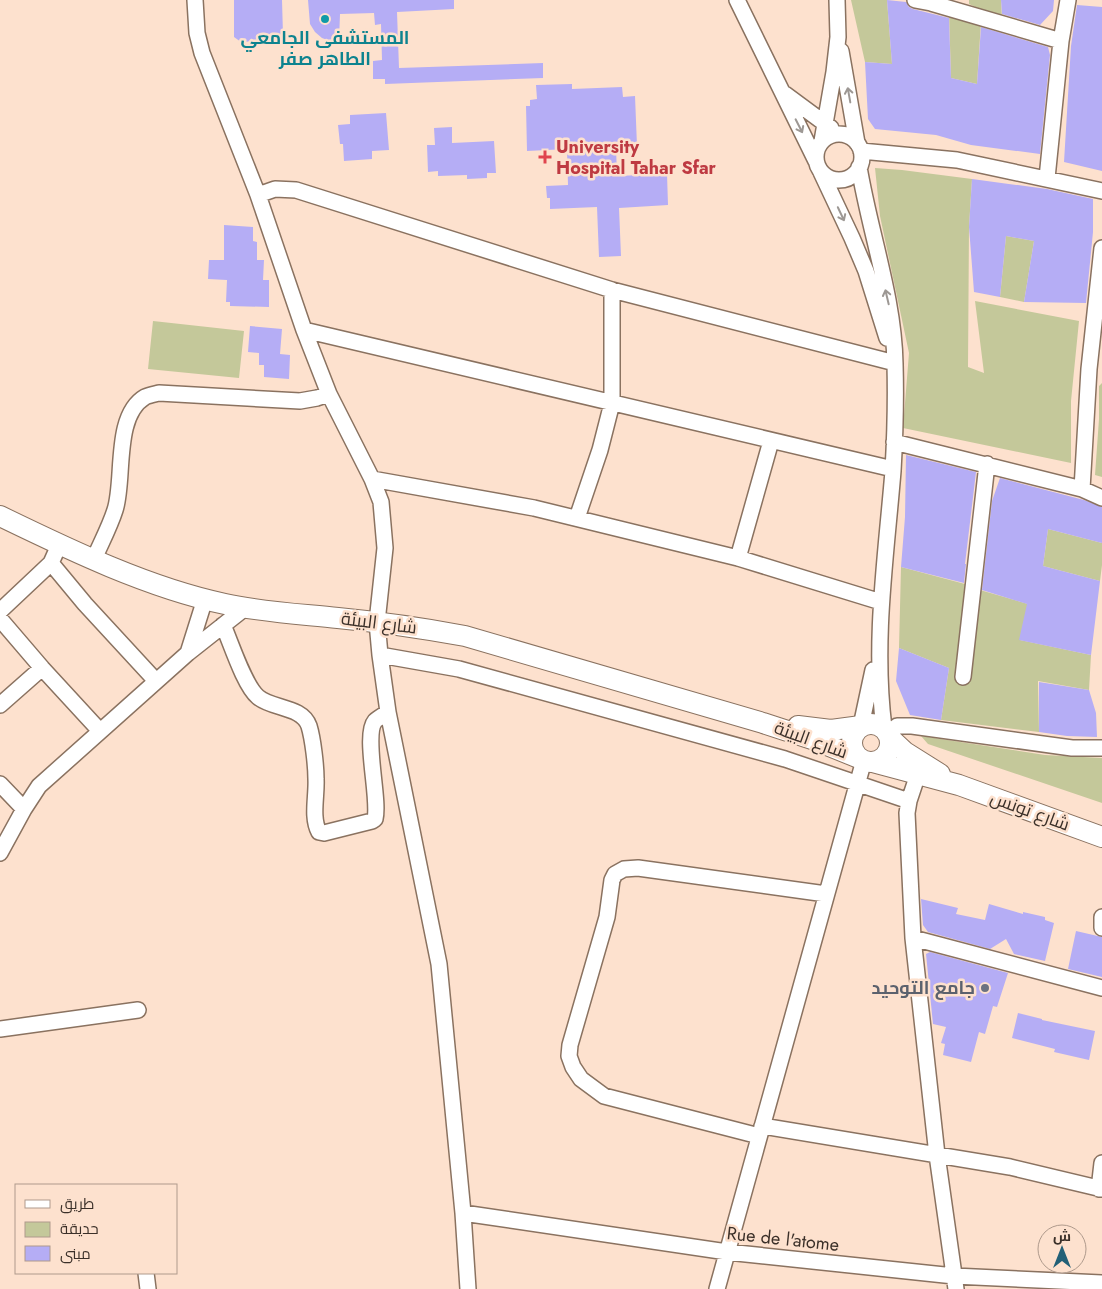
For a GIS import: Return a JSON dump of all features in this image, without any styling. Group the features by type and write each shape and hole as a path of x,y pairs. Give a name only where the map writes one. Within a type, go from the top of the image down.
{"main road":[{"name":"شارع البيئة","path":"0,516 55,554 94,559 127,573 205,599 245,608 377,622 465,636 763,723 812,739 865,760"},
{"name":"شارع البيئة","path":"763,723 831,730 861,726"},
{"path":"873,723 888,734 889,751 880,760 865,760 852,748 853,736 861,726 873,723"},
{"name":"شارع تونس","path":"888,734 905,752 958,785"},
{"name":"شارع تونس","path":"865,760 958,785 1102,837"}],"street":[{"path":"195,0 197,33 202,53 258,195 304,330 328,394 372,479 381,502 385,548 377,622 380,655 388,712 439,964 463,1213 468,1289"},
{"path":"737,0 818,166 866,272 895,363"},
{"path":"837,0 838,37 862,156 860,167 865,200 891,315 895,363 893,469 879,639 880,697 888,734 898,726 912,726 1072,748 1102,748"},
{"path":"915,0 932,3 1061,41"},
{"path":"1048,178 1061,41 1068,0"},
{"path":"822,142 838,37"},
{"path":"781,91 825,124 841,134 853,138 859,147 957,160 1102,190"},
{"path":"841,134 834,134 818,147 818,166 826,176 841,180 855,173 860,167"},
{"path":"258,195 274,189 296,190 612,290 895,363"},
{"path":"1082,489 1096,369 1102,248"},
{"path":"577,518 600,450 612,403 612,290"},
{"path":"304,330 893,469"},
{"path":"94,559 116,509 120,460 126,426 134,409 144,398 159,393 300,402 328,394"},
{"path":"738,558 770,441"},
{"path":"894,442 1082,489 1102,498"},
{"path":"963,677 987,464"},
{"path":"372,479 534,508 577,518 738,558 882,602"},
{"path":"0,611 55,554 85,604 156,681"},
{"path":"188,653 205,599"},
{"path":"0,853 39,786 188,653 245,608"},
{"path":"0,619 100,731"},
{"path":"223,625 249,687 253,692 268,703 302,716 309,726 316,779 315,820 319,832 324,833 375,819 376,807 371,756 372,727 375,721 388,712"},
{"path":"861,726 879,639"},
{"path":"380,655 459,669 785,759 908,801"},
{"path":"0,706 42,668"},
{"path":"717,1289 865,760"},
{"path":"918,774 908,801 907,813 913,938 937,1155 955,1282"},
{"path":"0,784 24,809"},
{"path":"826,894 638,868 624,869 615,874 612,880 607,917 570,1045 569,1056 573,1067 581,1079 604,1096 761,1131 1010,1167 1100,1189 1102,1163"},
{"path":"1102,917 1102,928"},
{"path":"913,938 1102,988"},
{"path":"0,1029 138,1010"},
{"name":"Rue de l'atome","path":"463,1213 727,1252 955,1282 1102,1283"},
{"path":"146,1274 148,1289"}],"green space":[{"path":"851,0 887,0 892,64 865,62"},
{"path":"969,0 1001,0 1002,19 969,4"},
{"path":"949,12 981,22 977,84 951,78"},
{"path":"875,168 972,179 969,227 968,367 984,373 975,301 1079,321 1071,401 1071,463 903,428 909,353 880,216"},
{"path":"1006,236 1034,241 1024,302 1000,297"},
{"path":"153,321 244,331 239,378 148,369"},
{"path":"1102,383 1102,477 1095,475 1099,386"},
{"path":"1048,529 1102,543 1100,581 1043,566"},
{"path":"901,567 965,584 961,625 973,628 980,590 1028,604 1020,640 1091,655 1089,690 1038,681 1039,732 941,720 949,668 899,648"},
{"path":"921,736 1045,755 1102,758 1102,803 928,744"}],"building":[{"path":"234,0 282,0 283,35 278,40 241,42 234,37"},
{"path":"308,0 454,0 454,9 397,12 399,68 543,63 543,78 385,84 385,79 373,79 373,61 382,60 381,24 375,25 374,13 340,14 339,41 330,41 322,38 310,24"},
{"path":"887,0 906,2 913,9 949,18 951,78 977,84 981,27 1048,47 1050,55 1040,154 971,145 936,135 875,129 868,119 865,62 892,64"},
{"path":"1001,0 1054,0 1053,11 1040,25 1002,14"},
{"path":"1077,5 1102,7 1102,171 1064,162 1071,46"},
{"path":"572,84 572,89 622,87 623,97 635,96 637,146 616,147 617,176 667,174 668,205 619,208 621,256 599,257 597,207 550,209 550,198 547,198 546,186 568,185 567,149 527,151 526,106 530,106 530,100 537,99 536,85"},
{"path":"386,113 389,150 372,151 372,159 344,161 343,144 340,144 338,125 350,124 350,115"},
{"path":"452,127 452,143 494,141 496,173 487,173 487,178 467,179 467,175 438,176 438,171 428,172 427,145 435,145 434,128"},
{"path":"972,179 1047,189 1093,199 1093,232 1086,303 1024,302 1034,241 1006,236 1000,297 974,292 969,227"},
{"path":"224,225 253,227 253,241 257,242 257,260 264,260 263,280 269,280 269,307 230,306 230,302 226,302 227,280 208,279 209,260 224,260"},
{"path":"250,326 282,329 280,354 290,355 289,379 264,377 264,365 259,365 259,353 248,352"},
{"path":"906,455 976,472 964,583 901,567 905,517"},
{"path":"1000,478 1084,500 1102,507 1102,543 1048,529 1043,566 1100,581 1091,655 1019,640 1027,604 982,590 992,501"},
{"path":"899,648 949,668 941,720 910,715 896,681"},
{"path":"1039,682 1089,690 1096,713 1097,737 1067,736 1039,732"},
{"path":"921,899 958,908 956,914 985,920 989,904 1023,914 1023,912 1045,917 1045,920 1054,923 1045,961 1014,954 1006,939 990,949 928,932 923,925"},
{"path":"1076,931 1102,937 1102,977 1068,969"},
{"path":"930,952 1008,973 997,1007 993,1006 985,1034 979,1032 971,1062 943,1055 945,1044 941,1043 946,1027 933,1024 926,954"},
{"path":"1018,1013 1095,1031 1089,1060 1054,1052 1055,1049 1012,1038"}],"place":[{"name":"المستشفى الجامعي الطاهر صفر","path":"325,19"},
{"name":"University Hospital Tahar Sfar","path":"545,157"},
{"name":"جامع التوحيد","path":"985,988"}]}
